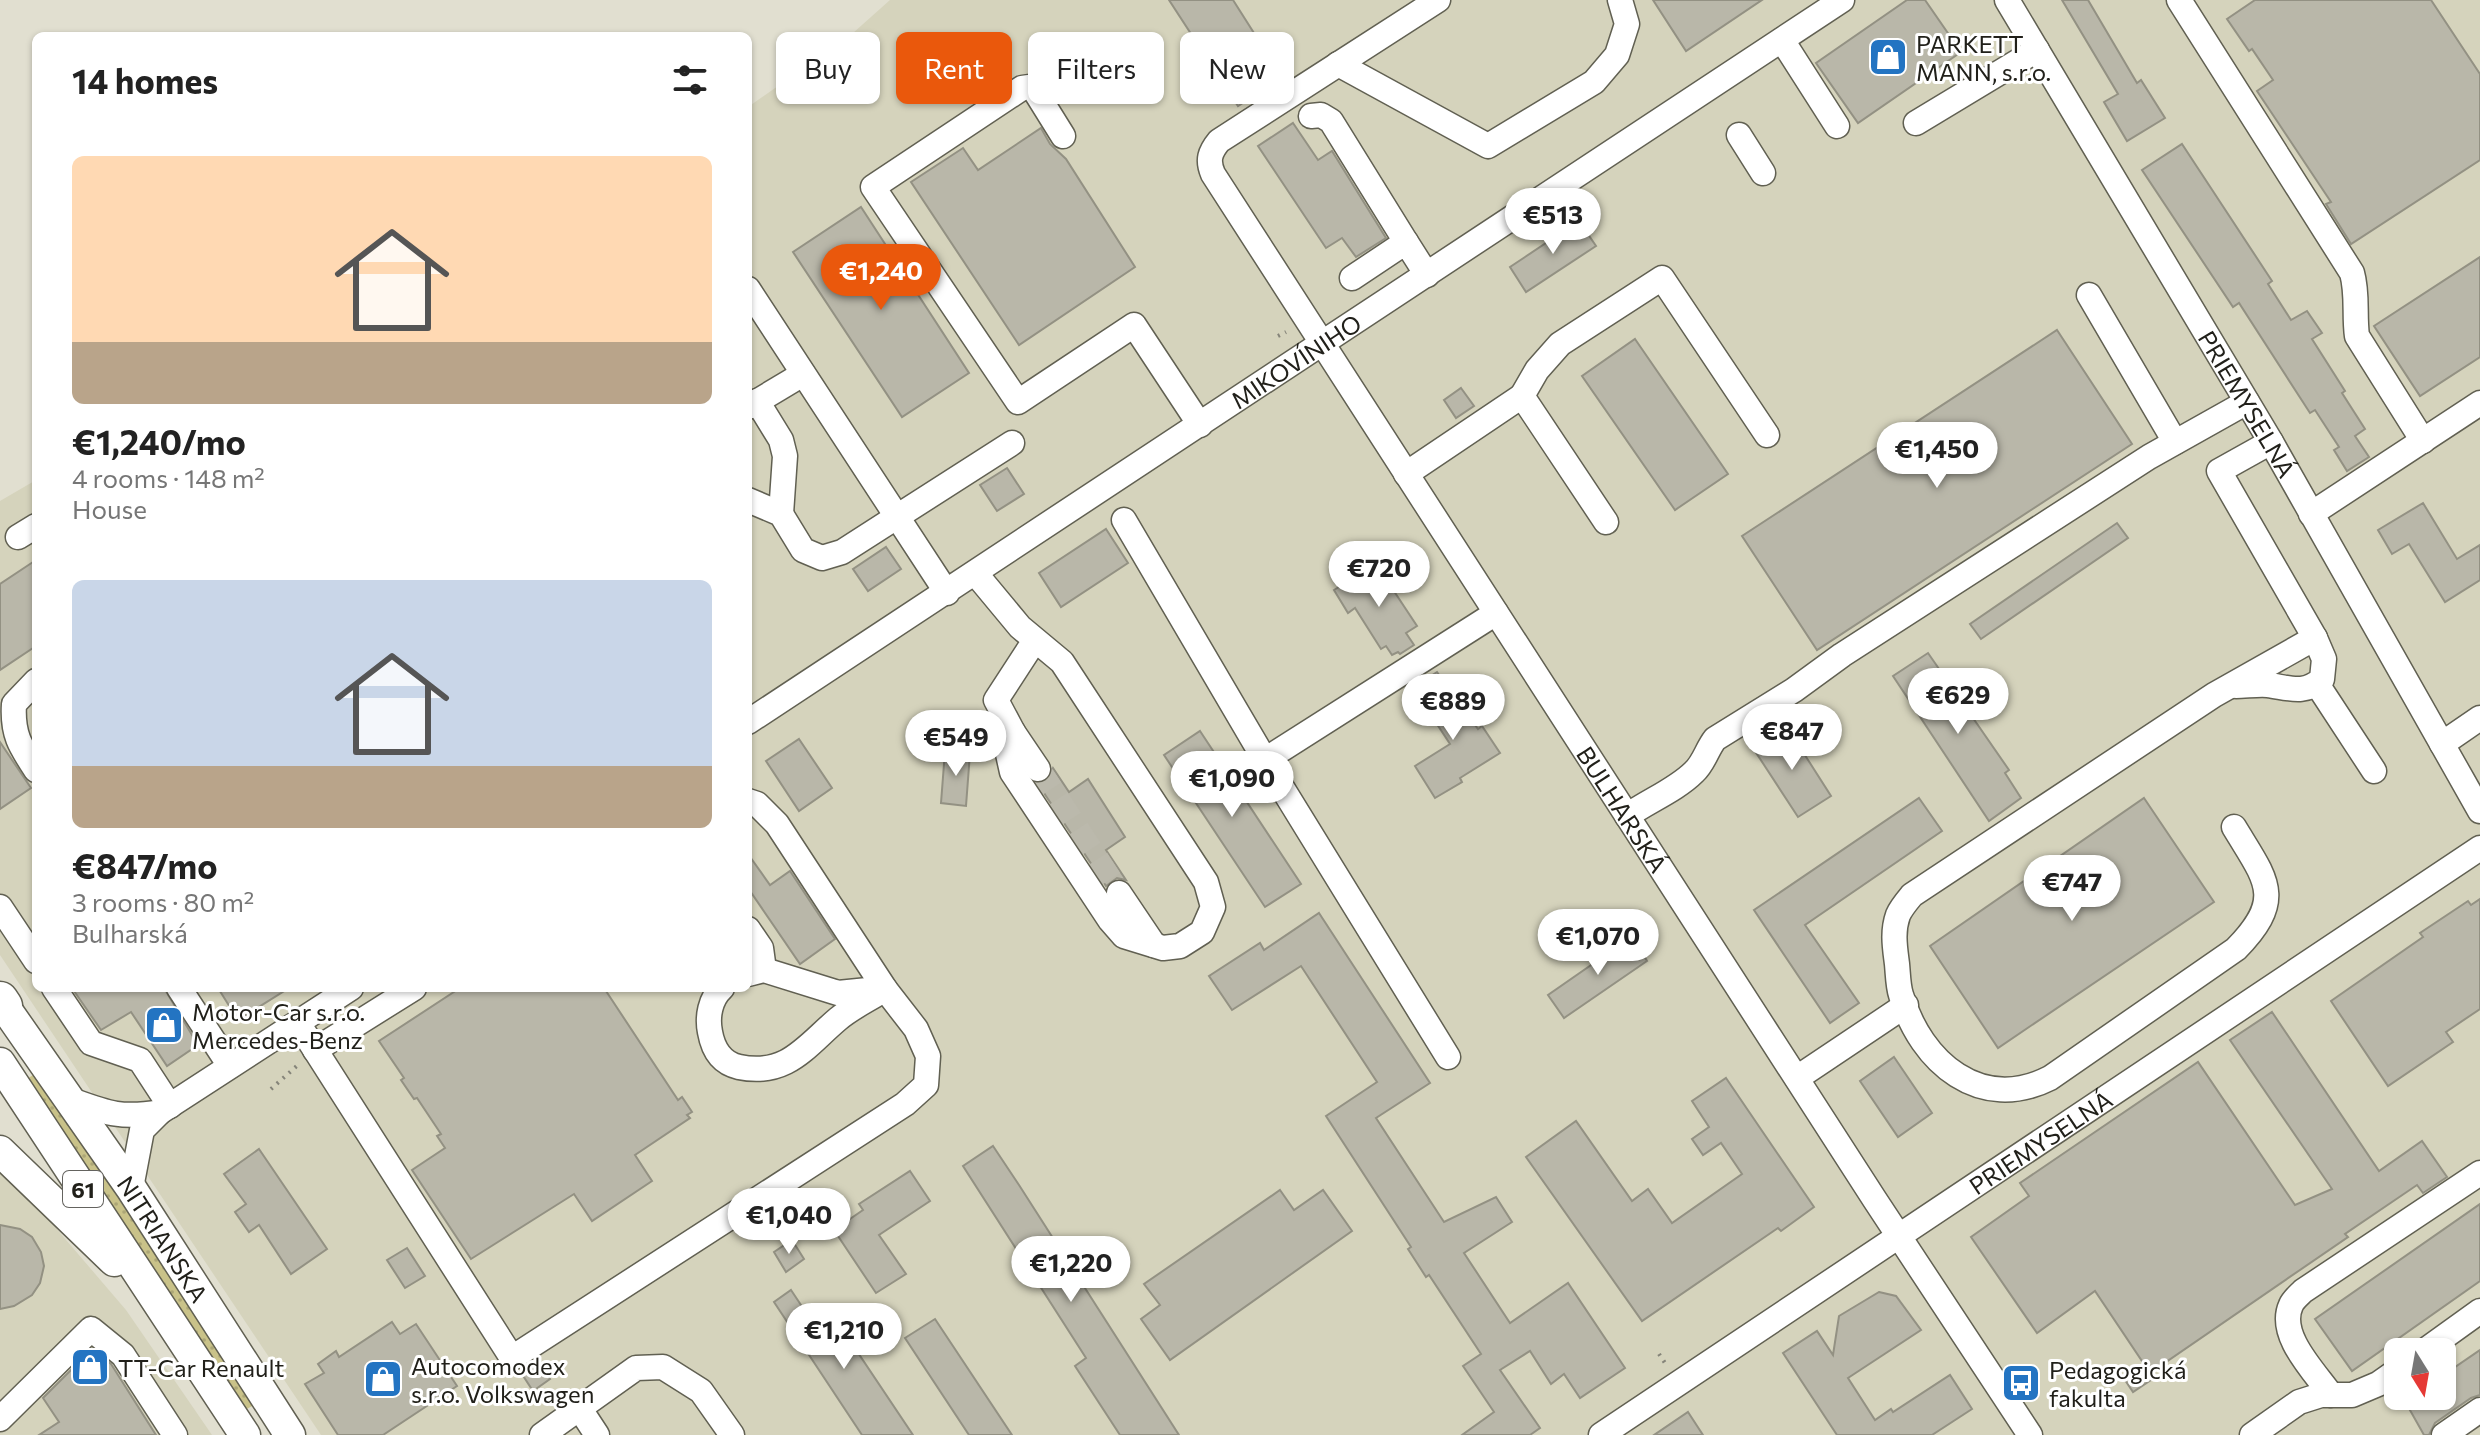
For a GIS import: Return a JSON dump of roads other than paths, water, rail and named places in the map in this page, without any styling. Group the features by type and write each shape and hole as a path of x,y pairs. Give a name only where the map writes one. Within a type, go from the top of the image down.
{"main road":[{"name":"NITRIANSKA","path":"2,1003 131,1188 290,1435"},
{"name":"NITRIANSKA","path":"0,1063 245,1435"},
{"path":"0,1151 92,1238 165,1314"}],"street":[{"path":"1438,0 1338,64 1488,146 1594,82 1617,55 1627,24 1620,0"},
{"name":"MIKOVÍNIHO","path":"752,719 1842,0"},
{"name":"PRIEMYSELNÁ","path":"2007,0 2271,442 2480,811"},
{"path":"2179,0 2352,273 2356,289 2354,317 2357,336 2423,441"},
{"path":"1782,40 1837,126"},
{"path":"1916,123 2037,50"},
{"name":"BULHARSKÁ","path":"1338,64 1219,141 1212,150 1208,164 1321,345 2030,1435"},
{"path":"1063,136 1035,91 1029,87 1022,88 873,187 1018,402 1134,325 1200,425"},
{"path":"1311,116 1321,115 1331,121 1427,275"},
{"path":"1739,135 1763,173"},
{"path":"1352,278 1406,242"},
{"path":"1406,474 1522,396 1537,370 1560,344 1662,278 1767,435"},
{"path":"752,295 947,593"},
{"path":"2089,295 2175,442"},
{"path":"803,374 752,404 781,440 785,456 781,514 803,550 822,558 842,552 1012,443"},
{"path":"1522,396 1606,522"},
{"path":"1627,816 1692,775 1715,739 2175,442 2247,402"},
{"path":"2311,514 2480,403"},
{"path":"2229,687 2266,685 2300,690 2310,689 2322,679 2324,659 2315,638 2219,471 2271,442"},
{"path":"752,502 781,514"},
{"path":"1124,520 1265,760 1448,1057"},
{"path":"976,574 1020,627 1062,662 1206,882 1213,907 1202,932 1180,946 1163,948 1124,936 1110,920 1012,772 1008,754 1013,732"},
{"path":"1265,760 1496,613"},
{"path":"2234,827 2264,876 2267,903 2257,927 2236,949 2050,1078 2031,1087 1999,1092 1969,1084 1937,1061 1914,1025 1901,994 1894,935 1899,913 1912,895 2229,687 2315,638"},
{"path":"1035,640 996,700 1038,769"},
{"path":"2317,684 2374,771"},
{"path":"29,744 12,727 14,704 32,685"},
{"path":"2442,744 2480,718"},
{"path":"298,1023 512,1358 905,1104 926,1085 928,1056 916,1029 885,989 777,824 752,802"},
{"name":"PRIEMYSELNÁ","path":"1601,1435 2480,848"},
{"path":"1119,893 1154,945"},
{"path":"0,907 32,955"},
{"path":"752,935 761,948 756,972 838,993 885,989"},
{"path":"717,992 707,1021 713,1047 729,1065 754,1070 782,1065 810,1048 839,1018 885,989"},
{"path":"57,992 91,1043 140,1060 165,1109"},
{"path":"184,992 230,1066"},
{"path":"131,1188 142,1130 165,1109 345,992"},
{"path":"315,1050 408,992"},
{"path":"1797,1078 1906,1005"},
{"path":"71,1100 112,1114 133,1117 165,1109"},
{"path":"2331,1395 2292,1339 2287,1323 2291,1305 2303,1291 2480,1173"},
{"path":"2442,1338 2480,1311"},
{"path":"0,1419 91,1329 123,1355 175,1435"},
{"path":"542,1435 636,1368 663,1367 701,1391 732,1435"},
{"path":"2252,1435 2299,1402 2331,1395 2352,1395 2384,1380"},
{"path":"580,1409 597,1435"},
{"path":"2444,1435 2480,1410"}],"tunnel":[{"path":"1038,769 1119,893"}],"place":[{"name":"PARKETT MANN, s.r.o.","path":"1888,57"},
{"name":"Motor-Car s.r.o. Mercedes-Benz","path":"164,1025"},
{"name":"TT-Car Renault","path":"90,1367"},
{"name":"Autocomodex s.r.o. Volkswagen","path":"383,1379"},
{"name":"Pedagogická fakulta","path":"2021,1383"}]}
